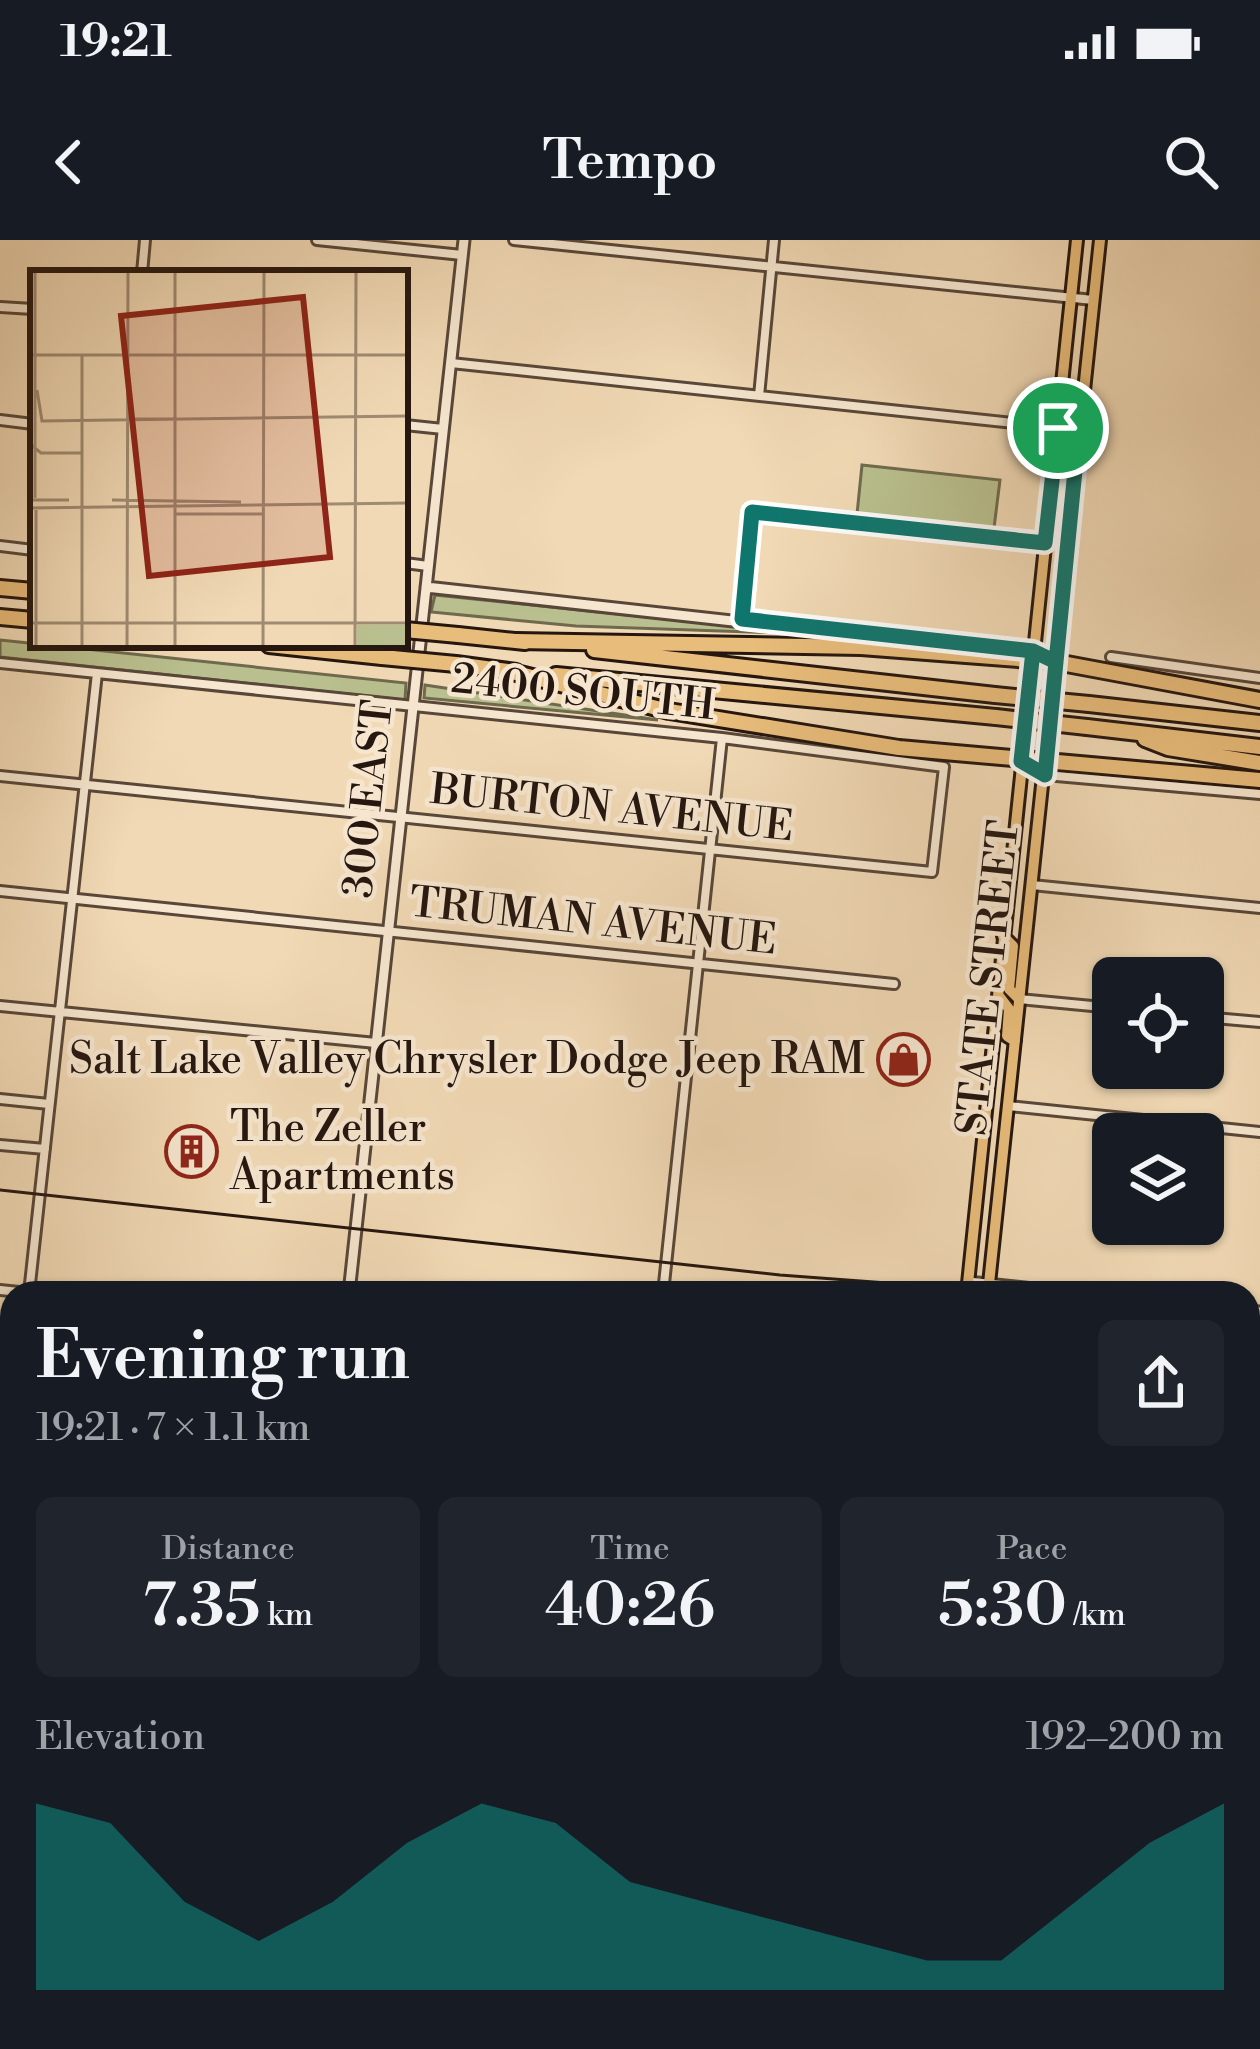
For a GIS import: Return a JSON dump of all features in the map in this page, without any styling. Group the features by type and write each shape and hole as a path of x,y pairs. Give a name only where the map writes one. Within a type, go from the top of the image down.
{"highway":[{"path":"0,588 30,591"},
{"path":"0,617 30,620"},
{"path":"408,630 1260,723"},
{"path":"516,641 861,647 1032,656 1260,700"},
{"path":"297,648 1260,747"},
{"path":"508,671 669,711 899,748 1046,768 1260,779"},
{"path":"1130,732 1168,748 1260,763"}],"main road":[{"name":"STATE STREET","path":"969,1281 1077,240"},
{"name":"STATE STREET","path":"989,1281 1100,240"},
{"path":"1003,936 1013,946 1010,989 1019,999"},
{"path":"999,996 1009,1009 1007,1036 1015,1041"}],"street":[{"path":"142,270 145,240"},
{"path":"317,240 462,255"},
{"name":"300 EAST","path":"350,1281 464,240"},
{"path":"514,240 1093,300"},
{"path":"759,396 774,240"},
{"path":"0,308 30,309"},
{"path":"451,363 1079,430"},
{"path":"0,420 30,424"},
{"path":"408,425 443,429"},
{"path":"742,619 752,512 1045,543"},
{"path":"0,546 30,550"},
{"path":"408,563 428,566"},
{"path":"426,587 742,619 1032,656"},
{"path":"1112,657 1260,677"},
{"name":"2400 SOUTH","path":"0,663 722,738 944,767 932,872"},
{"path":"30,1281 97,674"},
{"path":"664,1281 722,738"},
{"path":"1046,768 1260,794"},
{"name":"BURTON AVENUE","path":"0,776 932,872"},
{"path":"1032,885 1260,908"},
{"name":"TRUMAN AVENUE","path":"0,891 894,984"},
{"path":"1019,999 1092,1006"},
{"path":"0,1006 376,1043"},
{"path":"1224,1018 1260,1022"},
{"path":"0,1099 50,1104"},
{"path":"1008,1106 1260,1132"},
{"path":"0,1144 45,1149"}],"green space":[{"path":"862,465 1000,480 994,528 857,514"},
{"path":"435,595 810,634 576,626 431,612"},
{"path":"0,640 30,643 30,648 76,648 406,683 405,700 0,657"},
{"path":"425,685 658,720 424,698"}],"tram line":[{"path":"0,1190 861,1281"}],"place":[{"name":"Salt Lake Valley Chrysler Dodge Jeep RAM","path":"904,1060"},
{"name":"The Zeller Apartments","path":"191,1152"}],"route":[{"path":"1058,428 1045,543 752,512 742,619 1033,651 1056,662 1045,775 1021,761 1033,651 1056,662 1079,430 1058,428"}]}
